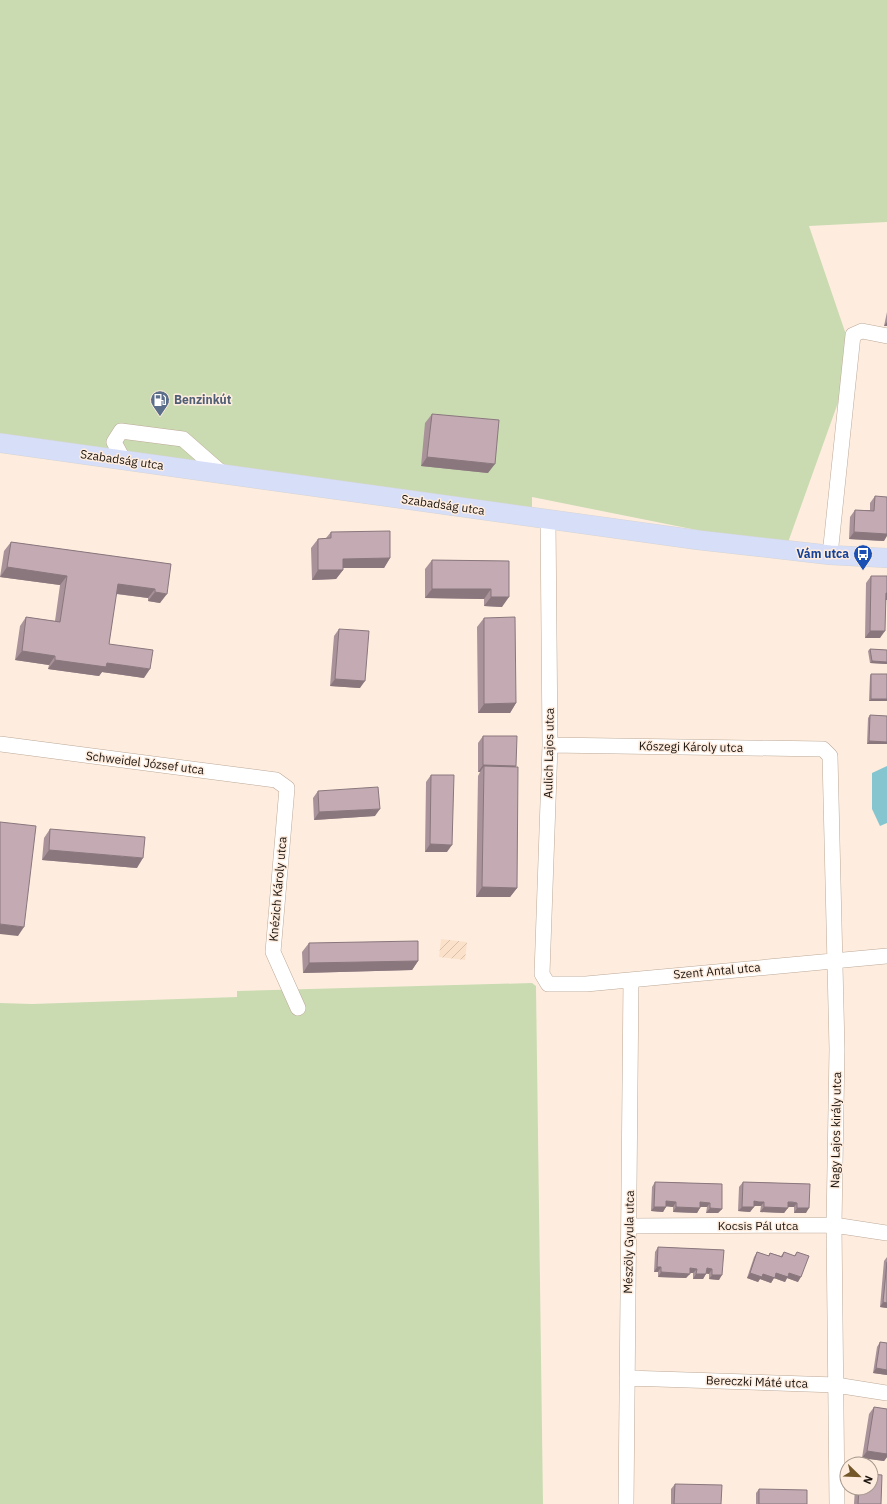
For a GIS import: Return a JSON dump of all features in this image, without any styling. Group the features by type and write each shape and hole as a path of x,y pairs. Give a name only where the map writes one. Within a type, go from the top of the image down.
{"main road":[{"name":"Szabadság utca","path":"0,443 698,540 830,555 887,558"}],"street":[{"path":"830,555 853,335 862,331 887,336"},
{"path":"124,461 114,442 121,431 183,439 223,474"},
{"name":"Aulich Lajos utca","path":"548,520 550,745 542,974 548,984"},
{"name":"Schweidel József utca","path":"0,744 276,780 287,788"},
{"name":"Kőszegi Károly utca","path":"550,745 823,750 830,756"},
{"name":"Nagy Lajos király utca","path":"830,756 837,1049 834,1225 837,1504"},
{"name":"Knézich Károly utca","path":"287,788 273,952 298,1008"},
{"name":"Szent Antal utca","path":"548,984 586,984 887,956"},
{"name":"Mészöly Gyula utca","path":"626,1504 631,980"},
{"name":"Kocsis Pál utca","path":"629,1226 834,1225 887,1233"},
{"name":"Bereczki Máté utca","path":"627,1378 836,1385 887,1393"}],"shaded area":[{"path":"441,939 467,942 465,960 439,957"}],"green space":[{"path":"0,0 887,0 887,222 809,226 854,358 786,548 532,497 532,510 0,439"},
{"path":"532,983 536,986 543,1504 0,1504 0,1003 32,1004 237,997 237,991"}],"water":[{"path":"887,766 887,823 880,826 872,809 872,773"}],"building":[{"path":"432,414 499,420 495,464 427,457"},
{"path":"875,496 887,497 887,534 854,532 855,510 874,511"},
{"path":"390,531 390,558 343,559 343,570 318,570 318,539 331,538 331,532"},
{"path":"11,542 171,564 167,594 155,592 155,589 118,584 109,644 153,650 150,669 107,663 106,667 55,660 55,656 22,651 26,617 60,622 67,576 7,567"},
{"path":"432,560 509,561 509,597 491,597 491,589 432,589"},
{"path":"871,576 887,576 885,631 870,631"},
{"path":"515,617 516,703 484,704 484,618"},
{"path":"339,629 369,631 365,681 335,679"},
{"path":"870,649 887,650 887,662 872,661"},
{"path":"871,674 887,674 887,699 871,699"},
{"path":"870,715 887,716 887,742 869,741"},
{"path":"483,736 517,736 516,766 483,765"},
{"path":"484,766 518,767 517,888 482,887"},
{"path":"431,775 454,775 452,845 430,844"},
{"path":"378,787 380,809 319,812 318,791"},
{"path":"0,822 36,826 24,927 0,924"},
{"path":"50,829 145,837 143,858 49,850"},
{"path":"418,941 418,961 309,963 309,943"},
{"path":"655,1182 722,1184 722,1209 710,1208 710,1203 700,1202 700,1208 676,1207 676,1202 666,1201 666,1207 654,1207"},
{"path":"743,1182 810,1184 809,1208 797,1208 797,1203 792,1202 788,1202 788,1208 764,1207 764,1202 754,1201 754,1207 742,1207"},
{"path":"658,1247 724,1250 722,1275 712,1275 712,1269 707,1268 706,1274 696,1274 697,1269 690,1268 690,1274 661,1272 661,1267 657,1267"},
{"path":"757,1252 769,1256 770,1253 782,1257 784,1252 795,1256 797,1252 809,1256 801,1277 789,1273 788,1277 776,1273 775,1278 763,1274 762,1277 750,1273"},
{"path":"887,1262 887,1303 883,1302"},
{"path":"880,1342 887,1343 887,1370 876,1368"},
{"path":"874,1407 887,1409 887,1454 867,1451"},
{"path":"879,1475 882,1475 881,1504 858,1504 858,1496 879,1496"},
{"path":"675,1484 722,1485 721,1504 674,1504"},
{"path":"759,1489 807,1490 807,1504 759,1504"}],"place":[{"name":"Benzinkút","path":"160,417"},
{"name":"Vám utca","path":"863,571"}]}
